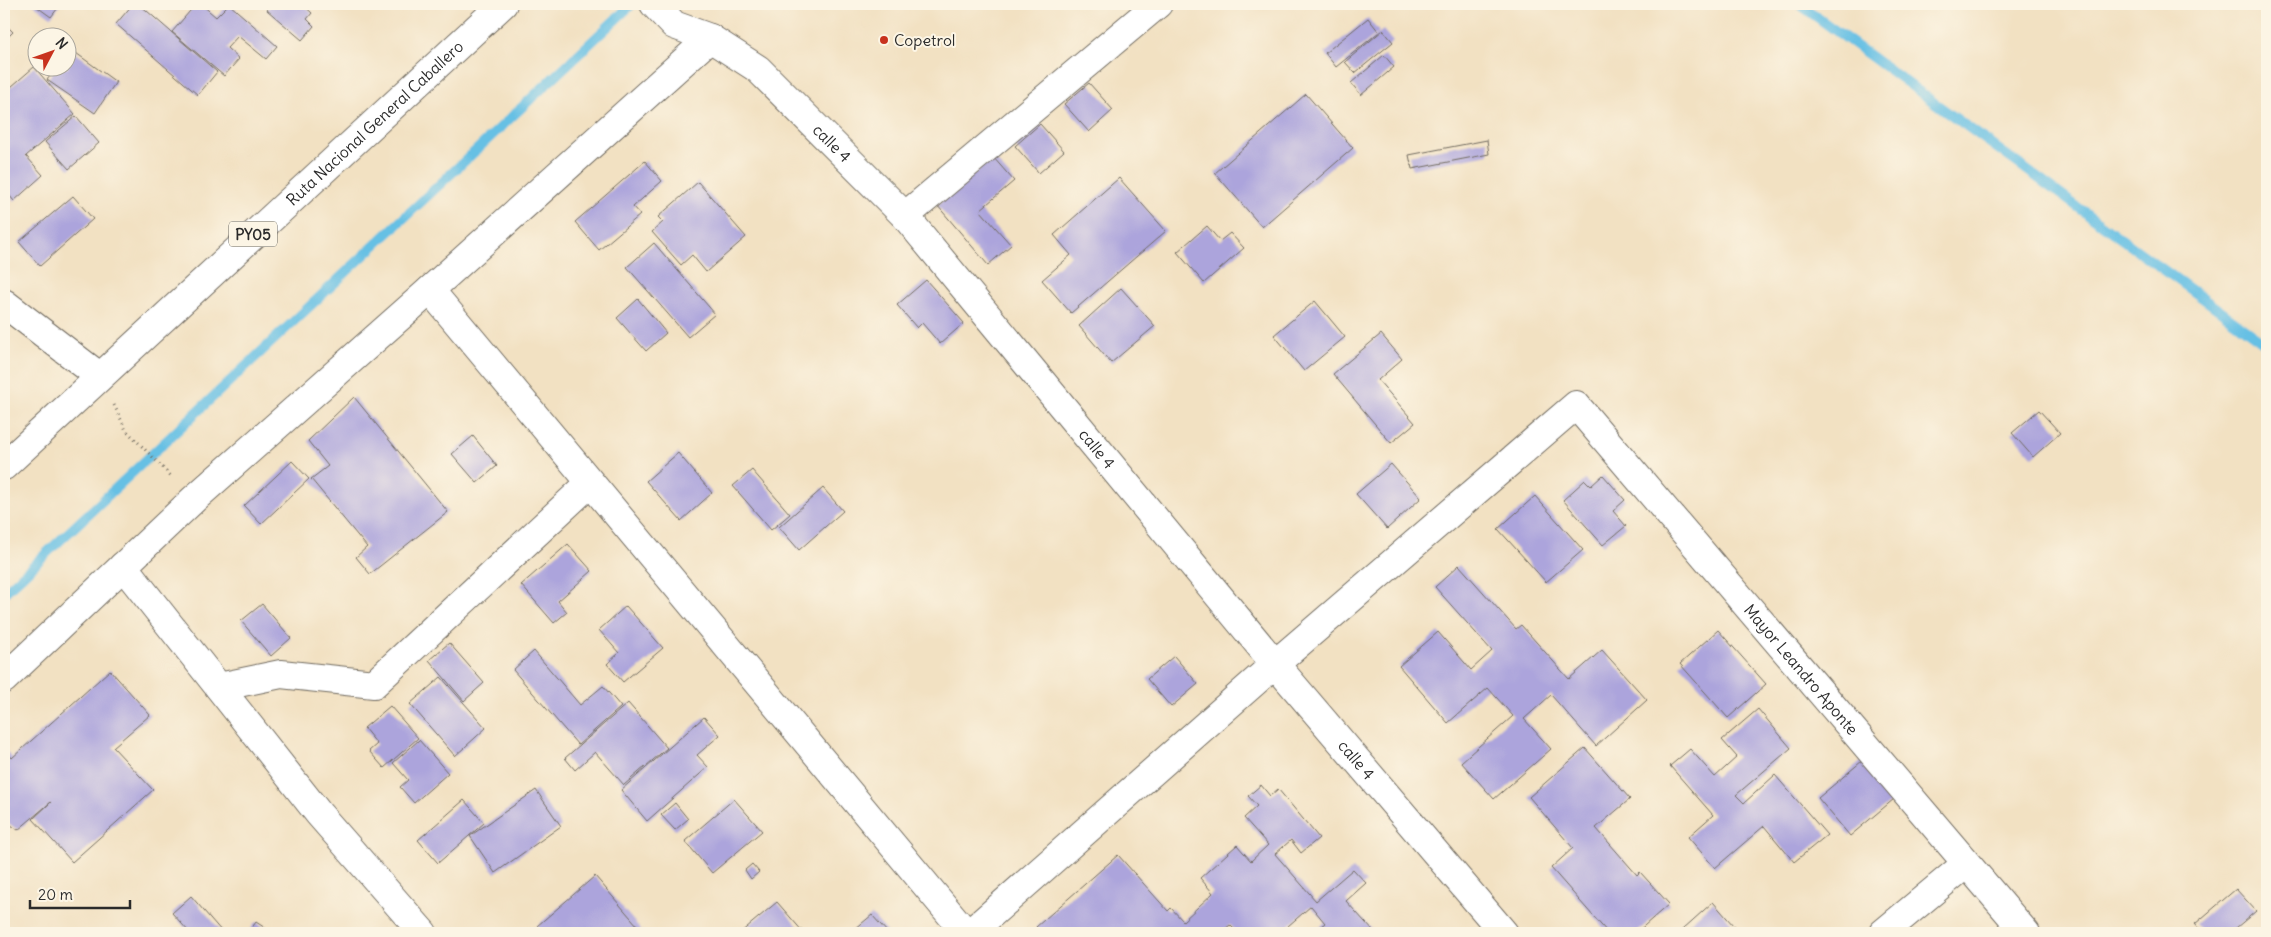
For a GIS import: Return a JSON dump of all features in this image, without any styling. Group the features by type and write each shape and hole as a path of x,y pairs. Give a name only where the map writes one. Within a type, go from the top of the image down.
{"main road":[{"name":"Ruta Nacional General Caballero","path":"4,466 503,4"},
{"name":"calle 4","path":"654,4 674,25 710,38 758,69 905,216 1275,664 1504,933"},
{"path":"905,216 1158,4"},
{"path":"4,679 194,499 710,38"},
{"path":"430,290 966,933"},
{"path":"4,303 100,376"},
{"name":"Mayor Leandro Aponte","path":"1275,664 1576,405 2026,933"},
{"path":"219,687 281,674 374,684 590,483"},
{"path":"123,566 319,814 423,933"},
{"path":"970,933 1275,664"},
{"path":"1883,933 1966,864"}],"path":[{"path":"126,430 174,479"}],"building":[{"path":"33,4 61,4 51,17"},
{"path":"133,4 139,4 217,72 198,95 116,24"},
{"path":"196,4 201,4 216,17 229,4 277,46 266,59 238,36 227,48 239,59 224,76 172,32"},
{"path":"272,4 302,4 312,13 307,19 314,26 302,40 267,10"},
{"path":"1368,18 1379,32 1336,67 1325,53"},
{"path":"4,23 13,32 4,41"},
{"path":"1383,30 1393,42 1355,73 1345,62"},
{"path":"78,55 116,82 95,113 47,80 48,78 78,78"},
{"path":"1384,55 1394,67 1361,95 1351,83"},
{"path":"28,72 28,78 44,78 75,114 26,156 43,175 14,201 4,189 4,93"},
{"path":"1089,83 1113,110 1089,132 1064,104"},
{"path":"1306,94 1353,148 1262,227 1215,173"},
{"path":"76,116 99,143 69,169 45,142"},
{"path":"1040,124 1064,151 1039,173 1015,146"},
{"path":"1487,140 1489,154 1412,169 1409,155"},
{"path":"993,157 1014,181 980,210 1011,245 988,265 937,205"},
{"path":"645,161 662,181 633,207 640,215 599,250 575,222"},
{"path":"1119,178 1166,231 1071,313 1042,280 1071,255 1054,235"},
{"path":"698,182 746,237 706,272 692,255 681,265 652,232 663,222 658,217"},
{"path":"73,196 93,219 40,266 19,242"},
{"path":"1207,226 1220,241 1230,233 1244,248 1204,283 1177,252"},
{"path":"654,243 715,314 688,337 627,267"},
{"path":"926,280 964,323 940,344 922,323 917,328 897,305"},
{"path":"1121,288 1155,326 1111,363 1079,326"},
{"path":"638,299 666,333 646,351 617,318"},
{"path":"1315,301 1345,337 1304,371 1274,335"},
{"path":"1381,334 1402,359 1378,380 1415,423 1391,443 1333,374"},
{"path":"354,397 448,512 370,574 356,557 367,547 311,479 328,466 308,441"},
{"path":"2039,410 2060,433 2033,457 2012,433"},
{"path":"473,436 497,466 477,483 452,454"},
{"path":"678,453 712,493 681,521 646,481"},
{"path":"292,461 309,479 261,524 244,506"},
{"path":"1391,464 1421,498 1387,529 1356,494"},
{"path":"752,470 790,514 771,530 733,486"},
{"path":"1603,475 1625,500 1613,511 1626,526 1603,545 1563,500 1585,480 1591,486"},
{"path":"823,488 843,511 799,550 779,527"},
{"path":"1535,496 1583,550 1546,582 1498,529"},
{"path":"568,544 592,571 558,601 567,612 554,623 521,585"},
{"path":"1459,565 1516,629 1521,625 1569,679 1602,650 1647,700 1596,746 1551,695 1524,719 1551,749 1494,799 1461,762 1513,716 1488,688 1448,723 1399,666 1438,632 1471,670 1492,651 1435,587"},
{"path":"262,604 291,638 271,656 241,621"},
{"path":"626,606 663,648 623,682 607,664 619,653 599,630"},
{"path":"1718,630 1766,684 1728,718 1680,664"},
{"path":"449,643 484,683 464,701 429,660"},
{"path":"534,651 580,705 603,686 621,707 578,745 513,670"},
{"path":"1174,656 1198,684 1171,707 1147,679"},
{"path":"110,670 150,715 113,747 153,790 72,862 33,819 51,802 18,830 4,820 4,753 6,751 12,758"},
{"path":"441,677 486,728 455,756 410,704"},
{"path":"628,703 667,748 624,785 595,752 575,770 565,758"},
{"path":"390,706 418,738 384,768 369,751 377,744 364,728"},
{"path":"1758,709 1791,748 1736,795 1744,803 1775,775 1827,835 1794,862 1764,826 1715,868 1688,837 1713,815 1670,766 1690,749 1715,777 1737,757 1722,740"},
{"path":"704,717 720,735 697,755 708,767 647,821 621,790"},
{"path":"419,740 448,773 414,803 400,787 408,780 393,763"},
{"path":"1585,748 1630,799 1596,828 1637,875 1640,872 1669,904 1636,933 1608,933 1551,868 1573,848 1529,797"},
{"path":"1862,761 1894,799 1850,836 1818,798"},
{"path":"1261,785 1270,796 1278,789 1319,838 1301,853 1291,840 1275,854 1316,901 1353,869 1366,883 1346,901 1375,933 1313,933 1325,923 1311,906 1280,933 1238,933 1230,925 1220,933 1041,933 1036,927 1118,855 1168,911 1171,908 1183,921 1213,893 1200,878 1237,845 1251,861 1268,845 1244,818 1257,806 1248,796"},
{"path":"536,790 561,826 495,873 470,836"},
{"path":"734,799 762,831 712,873 685,841"},
{"path":"464,800 484,823 438,863 418,840"},
{"path":"675,803 688,819 675,830 661,815"},
{"path":"752,864 759,872 751,879 745,870"},
{"path":"595,876 643,932 543,933 537,926"},
{"path":"2236,889 2256,911 2230,933 2203,933 2195,924"},
{"path":"191,896 223,933 190,933 172,913"},
{"path":"777,902 804,933 740,933"},
{"path":"1713,902 1740,933 1687,933 1683,929"},
{"path":"872,915 888,933 850,933"},
{"path":"256,922 273,933 248,933"}],"waterway":[{"path":"4,593 632,4"},
{"path":"1799,4 2267,345"}],"place":[{"name":"Copetrol","path":"884,40"}]}
